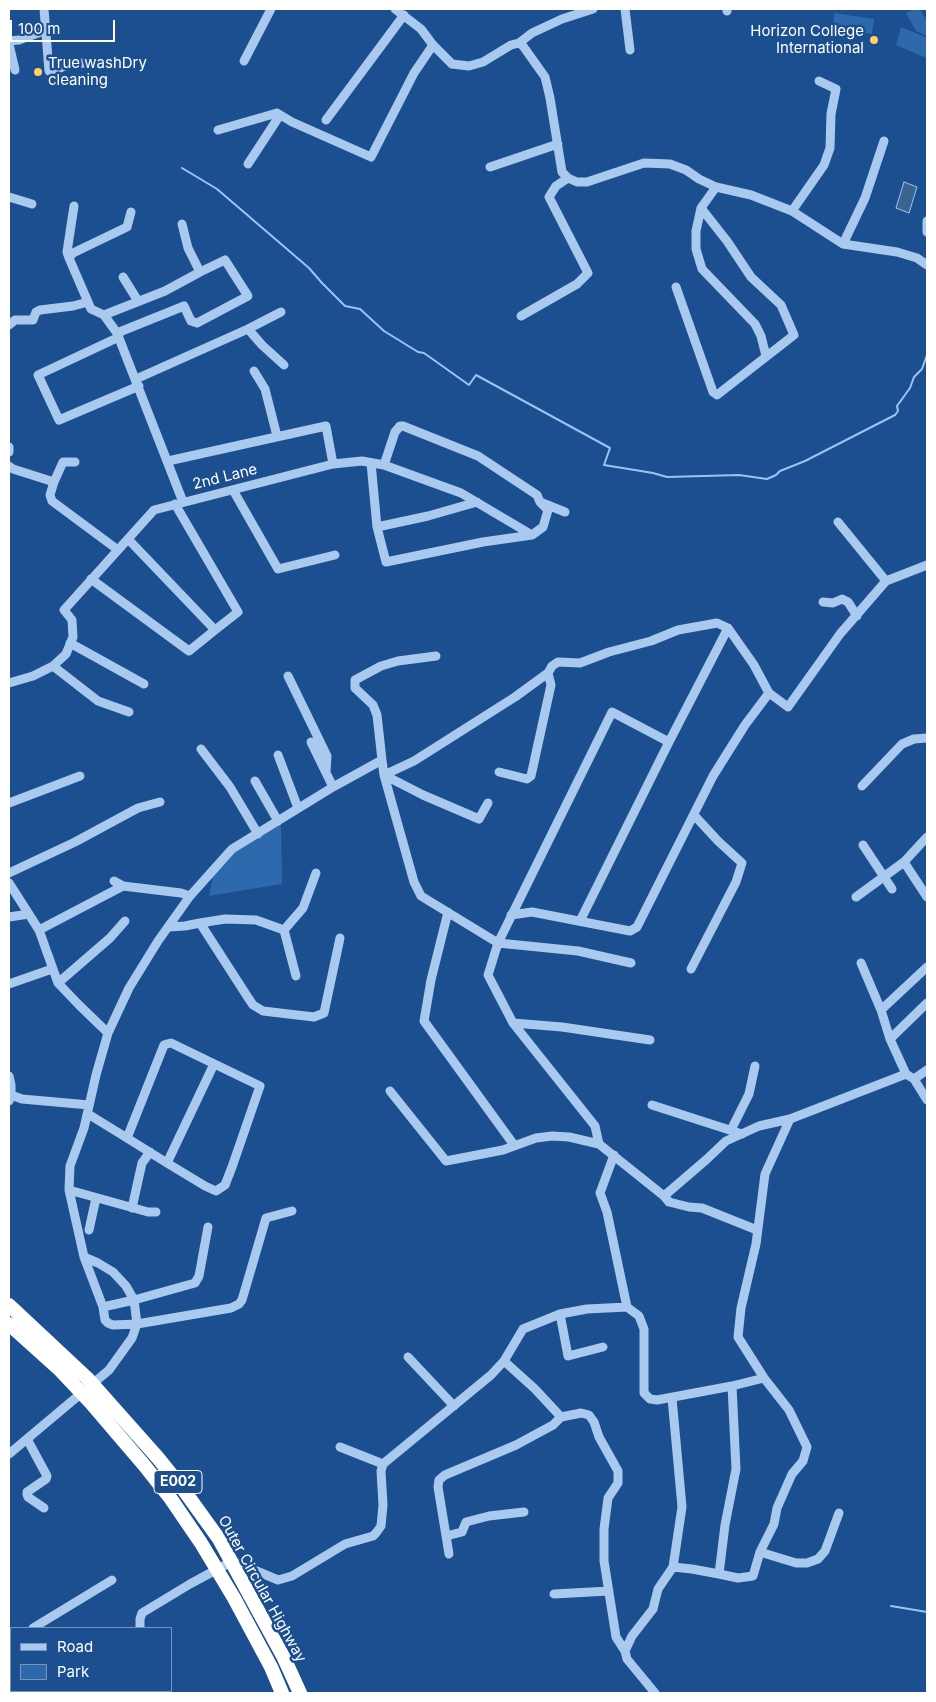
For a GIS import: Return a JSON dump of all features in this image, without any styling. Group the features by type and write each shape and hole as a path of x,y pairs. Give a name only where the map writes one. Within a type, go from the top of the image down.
{"highway":[{"name":"Outer Circular Highway","path":"9,1305 87,1378 183,1489 219,1539 284,1658 300,1693"},
{"name":"Outer Circular Highway","path":"9,1324 92,1403 171,1499 201,1543 234,1598 271,1667 282,1693"}],"street":[{"path":"44,9 49,71 68,64 102,62"},
{"path":"244,61 271,9"},
{"path":"395,9 421,29 433,45 452,64 469,66 483,62 511,45 519,43 532,33 574,12 593,9"},
{"path":"626,9 630,50"},
{"path":"326,120 404,15"},
{"path":"14,70 9,47 19,40 46,30"},
{"path":"519,43 545,77 562,172 568,178 578,182 588,182 644,163 670,164 686,170 716,187 751,195 792,211 843,244 898,252 917,258 927,265"},
{"path":"218,130 277,113 292,122 371,157 414,73 433,45"},
{"path":"792,211 824,165 830,148 831,114 836,89 819,80"},
{"path":"248,164 280,115"},
{"path":"843,244 865,198 884,141"},
{"path":"490,167 558,144"},
{"path":"521,316 577,284 588,273 549,197 556,186 568,178"},
{"path":"716,187 701,208 696,231 696,249 702,269 755,324 761,336 766,356"},
{"path":"9,197 32,204"},
{"path":"74,206 67,252 69,258 91,310 104,315 118,335 168,461 179,503 238,612 189,651 92,579"},
{"path":"676,287 713,392 717,395 794,335 782,305 750,277 727,241 701,208"},
{"path":"69,258 73,253 127,226 131,212"},
{"path":"927,221 927,232"},
{"path":"182,224 188,248 200,272"},
{"path":"104,315 165,291 225,260 248,296 197,323 191,320 184,306 118,335 38,375 59,420 281,312"},
{"path":"123,277 138,301"},
{"path":"9,325 15,320 33,320 36,312 40,310 88,302"},
{"path":"248,329 284,365"},
{"path":"254,371 265,390 277,436"},
{"path":"168,461 326,426 334,464"},
{"path":"371,463 377,527 386,562 483,542 532,535 542,527 548,510 540,502 537,495 478,456 403,426 400,426 396,432 384,466"},
{"path":"9,447 9,452"},
{"name":"2nd Lane","path":"70,643 73,637 72,620 64,610 154,510 334,464 362,461 371,463 461,493 532,535"},
{"path":"75,462 63,462 50,495 52,501 118,550"},
{"path":"9,466 54,482"},
{"path":"233,490 278,570 335,555"},
{"path":"377,527 428,516 477,502"},
{"path":"540,502 566,512"},
{"path":"838,522 886,581"},
{"path":"128,539 214,630"},
{"path":"384,775 422,756 516,697 548,673 552,666 558,662 580,663 609,652 651,641 678,630 717,624 728,628 754,665 769,693 788,707 840,634 886,581 927,566"},
{"path":"824,602 834,603 842,599 848,602 857,616"},
{"path":"580,922 728,628"},
{"path":"9,682 33,676 53,666 66,654 70,643 144,684"},
{"path":"436,656 398,661 381,666 355,680 355,688 373,705 377,715 384,775 414,882 421,896 498,943 578,951 631,963"},
{"path":"53,666 98,701 129,712"},
{"path":"499,772 527,779 531,776 551,685 548,673"},
{"path":"288,676 327,756 326,772"},
{"path":"511,915 532,912 630,931 637,927 718,769 745,725 769,693"},
{"path":"599,1144 595,1126 513,1022 488,975 498,943 511,915 612,712 669,742"},
{"path":"862,786 902,744 914,739 927,738"},
{"path":"311,742 333,787"},
{"path":"202,748 230,787 258,834"},
{"path":"278,755 298,808"},
{"path":"292,1211 266,1218 242,1300 239,1304 231,1308 137,1324 108,1323 105,1320 103,1307 84,1257 69,1190 70,1166 84,1128 108,1033 129,988 158,941 190,896 232,850 333,787 382,760"},
{"path":"384,775 423,795 479,819 488,803"},
{"path":"9,803 80,776"},
{"path":"255,781 278,821"},
{"path":"9,873 75,842 138,808 160,802"},
{"path":"692,969 736,882 742,863 694,815"},
{"path":"856,897 904,862 927,837"},
{"path":"863,845 892,889"},
{"path":"904,862 927,897"},
{"path":"284,930 303,908 316,873"},
{"path":"114,881 123,886 181,893 190,896"},
{"path":"9,883 39,930 58,983 108,1033"},
{"path":"39,930 123,886"},
{"path":"448,912 431,980 424,1020 514,1145"},
{"path":"9,917 29,914"},
{"path":"169,927 225,919 256,920 284,930"},
{"path":"58,983 110,938 125,921"},
{"path":"200,923 247,996 263,1012 314,1017 324,1013 340,938"},
{"path":"284,930 296,976"},
{"path":"861,963 881,1010 890,1039 910,1077 927,1098"},
{"path":"881,1010 927,967"},
{"path":"9,984 52,969"},
{"path":"890,1039 927,1003"},
{"path":"513,1022 650,1040"},
{"path":"9,1076 11,1085 10,1098 88,1110 127,1138 216,1191 225,1185 260,1086 171,1044 164,1045 127,1138"},
{"path":"167,1163 214,1064"},
{"path":"731,1130 749,1094 755,1066"},
{"path":"664,1196 726,1141 759,1126 790,1119 927,1070"},
{"path":"390,1091 446,1161 503,1150 536,1138 552,1136 569,1137 599,1144 669,1202 702,1208 757,1230"},
{"path":"652,1106 742,1134"},
{"path":"674,1567 738,1578 753,1576 760,1552 774,1524 777,1508 792,1474 803,1461 807,1447 789,1410 764,1378 738,1337 741,1308 756,1244 765,1174 790,1119"},
{"path":"132,1208 142,1163 150,1152"},
{"path":"614,1155 600,1193 607,1212 626,1307"},
{"path":"69,1190 132,1208 152,1213 156,1212"},
{"path":"89,1230 96,1198"},
{"path":"103,1307 195,1283 199,1276 208,1227"},
{"path":"9,1454 108,1370 132,1338 137,1324 134,1300 126,1286 113,1272 84,1257"},
{"path":"140,1627 142,1613 225,1565 240,1564 278,1580 292,1576 345,1544 373,1536 381,1526 383,1505 382,1464 491,1375 504,1361 523,1329 560,1314 587,1309 626,1307 639,1316 644,1329 644,1393 650,1399 672,1398 764,1378"},
{"path":"560,1314 568,1356 603,1347"},
{"path":"408,1357 454,1406"},
{"path":"504,1361 535,1389 561,1417"},
{"path":"719,1574 725,1525 736,1469 733,1440 732,1386"},
{"path":"624,1651 632,1636 653,1609 658,1590 674,1567 675,1545 682,1507 672,1398"},
{"path":"449,1554 438,1488 439,1480 444,1475 516,1445 553,1424 561,1417 581,1413 589,1415 618,1471 618,1482 608,1498 604,1529 604,1561 616,1637 627,1659 655,1693"},
{"path":"27,1439 47,1476 46,1479 27,1492 27,1494 28,1497 44,1508"},
{"path":"340,1447 382,1464"},
{"path":"446,1536 462,1532 466,1522 489,1516 524,1512"},
{"path":"760,1552 796,1564 818,1559 825,1551 839,1513"},
{"path":"35,1627 112,1580"},
{"path":"554,1594 609,1591"}],"green space":[{"path":"920,9 927,21 927,36 916,31 906,13"},
{"path":"834,13 874,19 872,34 833,28"},
{"path":"901,27 927,38 926,58 896,45"},
{"path":"281,823 282,884 209,896 214,871 234,852"}],"shaded area":[{"path":"904,182 917,187 909,213 896,208"}],"waterway":[{"path":"182,168 217,189 309,268 345,306 360,309 384,331 418,352 424,353 469,385 476,375 610,448 604,465 667,477 739,475 767,479 895,415 898,411 897,406 910,388 914,377 922,369 927,355"},
{"path":"891,1606 927,1612"}],"place":[{"name":"Horizon College International","path":"874,40"},
{"name":"True washDry cleaning","path":"38,72"}]}
